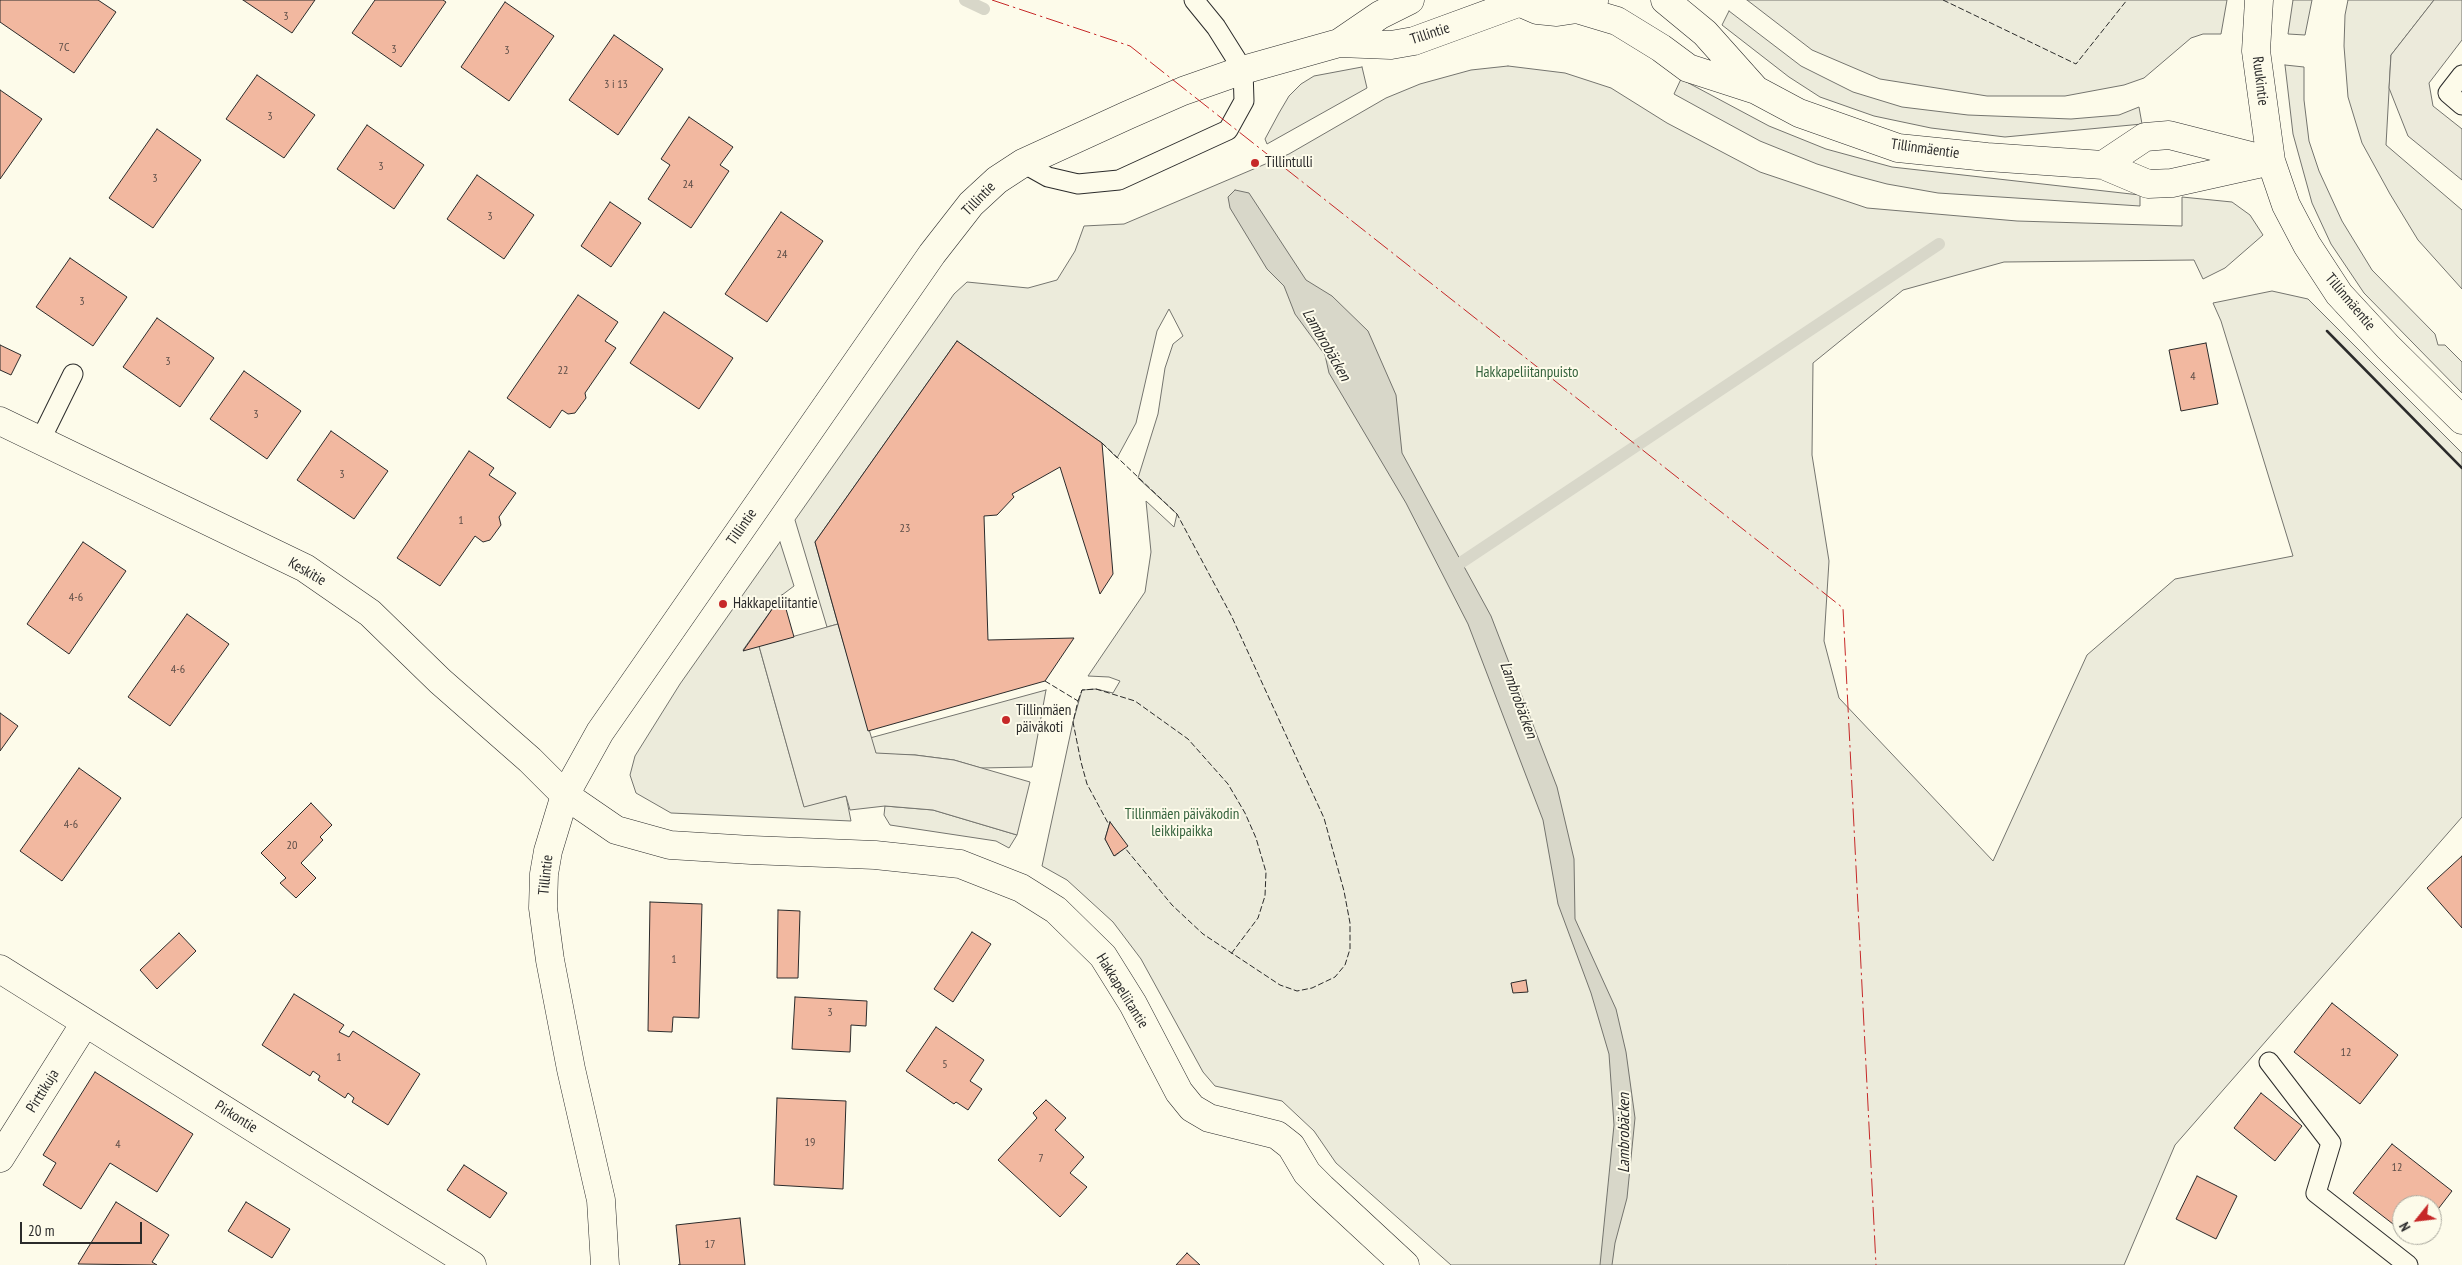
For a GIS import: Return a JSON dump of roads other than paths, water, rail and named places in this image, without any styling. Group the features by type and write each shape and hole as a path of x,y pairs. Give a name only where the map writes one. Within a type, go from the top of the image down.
{"street":[{"name":"Tillintie","path":"1339,44 1380,15 1410,0"},
{"name":"Tillinmäentie","path":"1665,0 1705,33 1756,90"},
{"name":"Ruukintie","path":"2259,0 2256,51 2271,161"},
{"name":"Tillintie","path":"605,1265 601,1200 571,1069 550,960 543,908 544,874 548,851 565,796 600,732 932,254 971,204 997,180 1024,163 1165,99 1243,70 1339,44 1390,45 1414,41 1516,2"},
{"path":"1516,2 1537,10 1557,12 1586,4"},
{"name":"Tillinmäentie","path":"1586,4 1661,48 1688,68 1756,90 1799,113 1898,148 1987,157 2104,165 2148,184 2172,183 2271,161 2286,205 2307,245 2340,294 2388,347 2462,420"},
{"path":"2104,165 2145,137 2169,135 2271,161"},
{"name":"Keskitie","path":"0,421 305,568 370,613 440,681 530,760 565,796"},
{"name":"Hakkapeliitantie","path":"565,796 616,830 670,844 751,850 875,855 960,864 1021,888 1056,910 1103,956 1133,1004 1179,1092 1192,1108 1209,1118 1277,1135 1291,1146 1307,1173 1405,1265"},
{"name":"Pirkontie","path":"0,969 472,1265"},
{"name":"Pirttikuja","path":"0,1158 85,1024"}],"lane":[{"path":"1024,163 1048,177 1078,184 1119,180 1228,130 1244,101 1243,70 1216,27 1194,0"},
{"path":"2462,75 2448,93 2462,105"},
{"path":"40,441 74,374"},
{"path":"2269,1062 2331,1143 2316,1192 2408,1265"}],"water":[{"path":"1235,190 1249,193 1306,280 1332,296 1368,331 1396,395 1402,453 1491,616 1557,787 1574,859 1575,919 1616,1009 1626,1052 1635,1118 1627,1198 1615,1243 1612,1265 1600,1265 1614,1125 1609,1054 1591,993 1558,904 1543,820 1468,624 1406,503 1329,373 1325,355 1295,314 1284,286 1267,269 1230,208 1228,197"}],"waterway":[{"name":"Lambrobäcken","path":"965,0 984,9"},
{"path":"1456,566 1939,244"}],"place":[{"name":"Tillintulli","path":"1255,163"},
{"name":"Hakkapeliitantie","path":"723,604"},
{"name":"Tillinmäen päiväkoti","path":"1006,720"}],"park label":[{"name":"Hakkapeliitanpuisto","path":"1527,373"},
{"name":"Tillinmäen päiväkodin leikkipaikka","path":"1182,824"}]}
